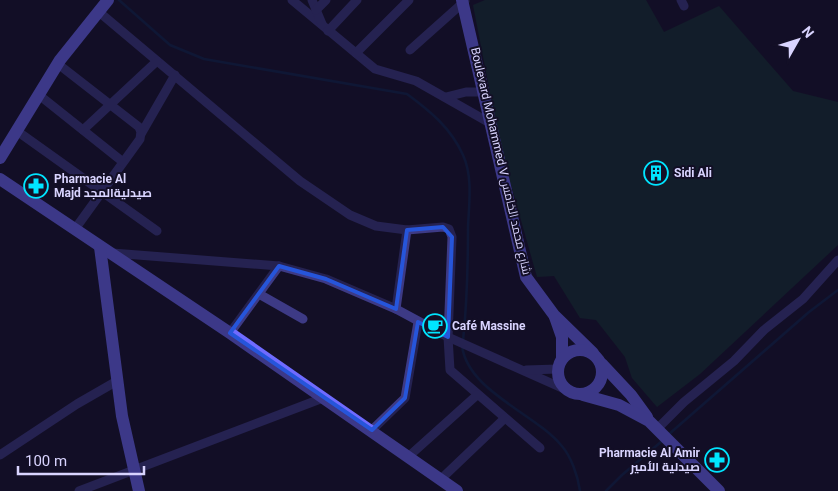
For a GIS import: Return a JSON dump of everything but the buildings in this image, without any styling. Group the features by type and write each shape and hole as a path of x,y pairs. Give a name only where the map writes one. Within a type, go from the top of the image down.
{"street":[{"path":"292,0 375,69 410,78 490,123"},
{"path":"312,0 325,29"},
{"path":"316,10 326,0"},
{"path":"325,29 357,0"},
{"path":"356,54 409,0"},
{"path":"410,50 464,1"},
{"name":"Boulevard Mohammed V شارع محمد الخامس","path":"464,1 526,277 554,315 593,353"},
{"path":"0,158 58,64 104,5 156,61 300,181 327,200 368,224 407,230 443,227 450,231 452,238 450,370 540,448"},
{"path":"83,130 156,61"},
{"path":"58,64 110,106 140,127 141,134"},
{"path":"75,230 123,162 175,75"},
{"path":"446,97 466,92 483,92"},
{"path":"39,95 123,162"},
{"path":"16,131 157,231"},
{"path":"0,180 230,333 441,478 454,490"},
{"path":"396,309 407,230"},
{"path":"104,250 279,266 326,279 396,309 450,338 518,369 577,393 620,405 657,428"},
{"path":"104,250 117,381 139,491"},
{"path":"657,428 684,402 734,361 764,330 803,299 838,260"},
{"path":"230,333 279,266"},
{"path":"259,294 302,319"},
{"name":"Boulevard Mohammed V شارع محمد الخامس","path":"554,315 562,337 560,364"},
{"path":"372,430 406,398 418,322"},
{"path":"518,369 560,364 576,350 593,353 631,395 657,428 719,491"},
{"path":"560,364 561,383 577,393 589,393 600,384 602,364"},
{"path":"0,454 77,404 117,381"},
{"path":"408,457 477,395"},
{"path":"79,491 135,472 323,398"},
{"path":"441,478 505,418"}],"highlighted area":[{"path":"443,227 452,237 448,337 418,322 405,398 372,430 230,333 279,266 326,279 396,309 407,230"}],"green space":[{"path":"485,0 646,0 664,32 719,6 793,91 838,102 838,245 700,374 657,407 632,378 625,357 596,320 580,318 554,276 537,277 501,149 473,5"}],"waterway":[{"path":"119,0 170,45 204,59 407,94 439,121 458,145 466,163 469,181 467,284 463,341"},
{"path":"668,435 809,312 838,290"},
{"path":"462,346 467,362 476,376 489,389 535,422 561,445 574,467 580,491"},
{"path":"606,491 662,441"}],"place":[{"name":"Sidi Ali","path":"656,173"},
{"name":"Pharmacie Al Majd صيدليةالمجد","path":"36,186"},
{"name":"Café Massine","path":"435,326"},
{"name":"Pharmacie Al Amir صيدلية الأمير","path":"717,460"}]}
